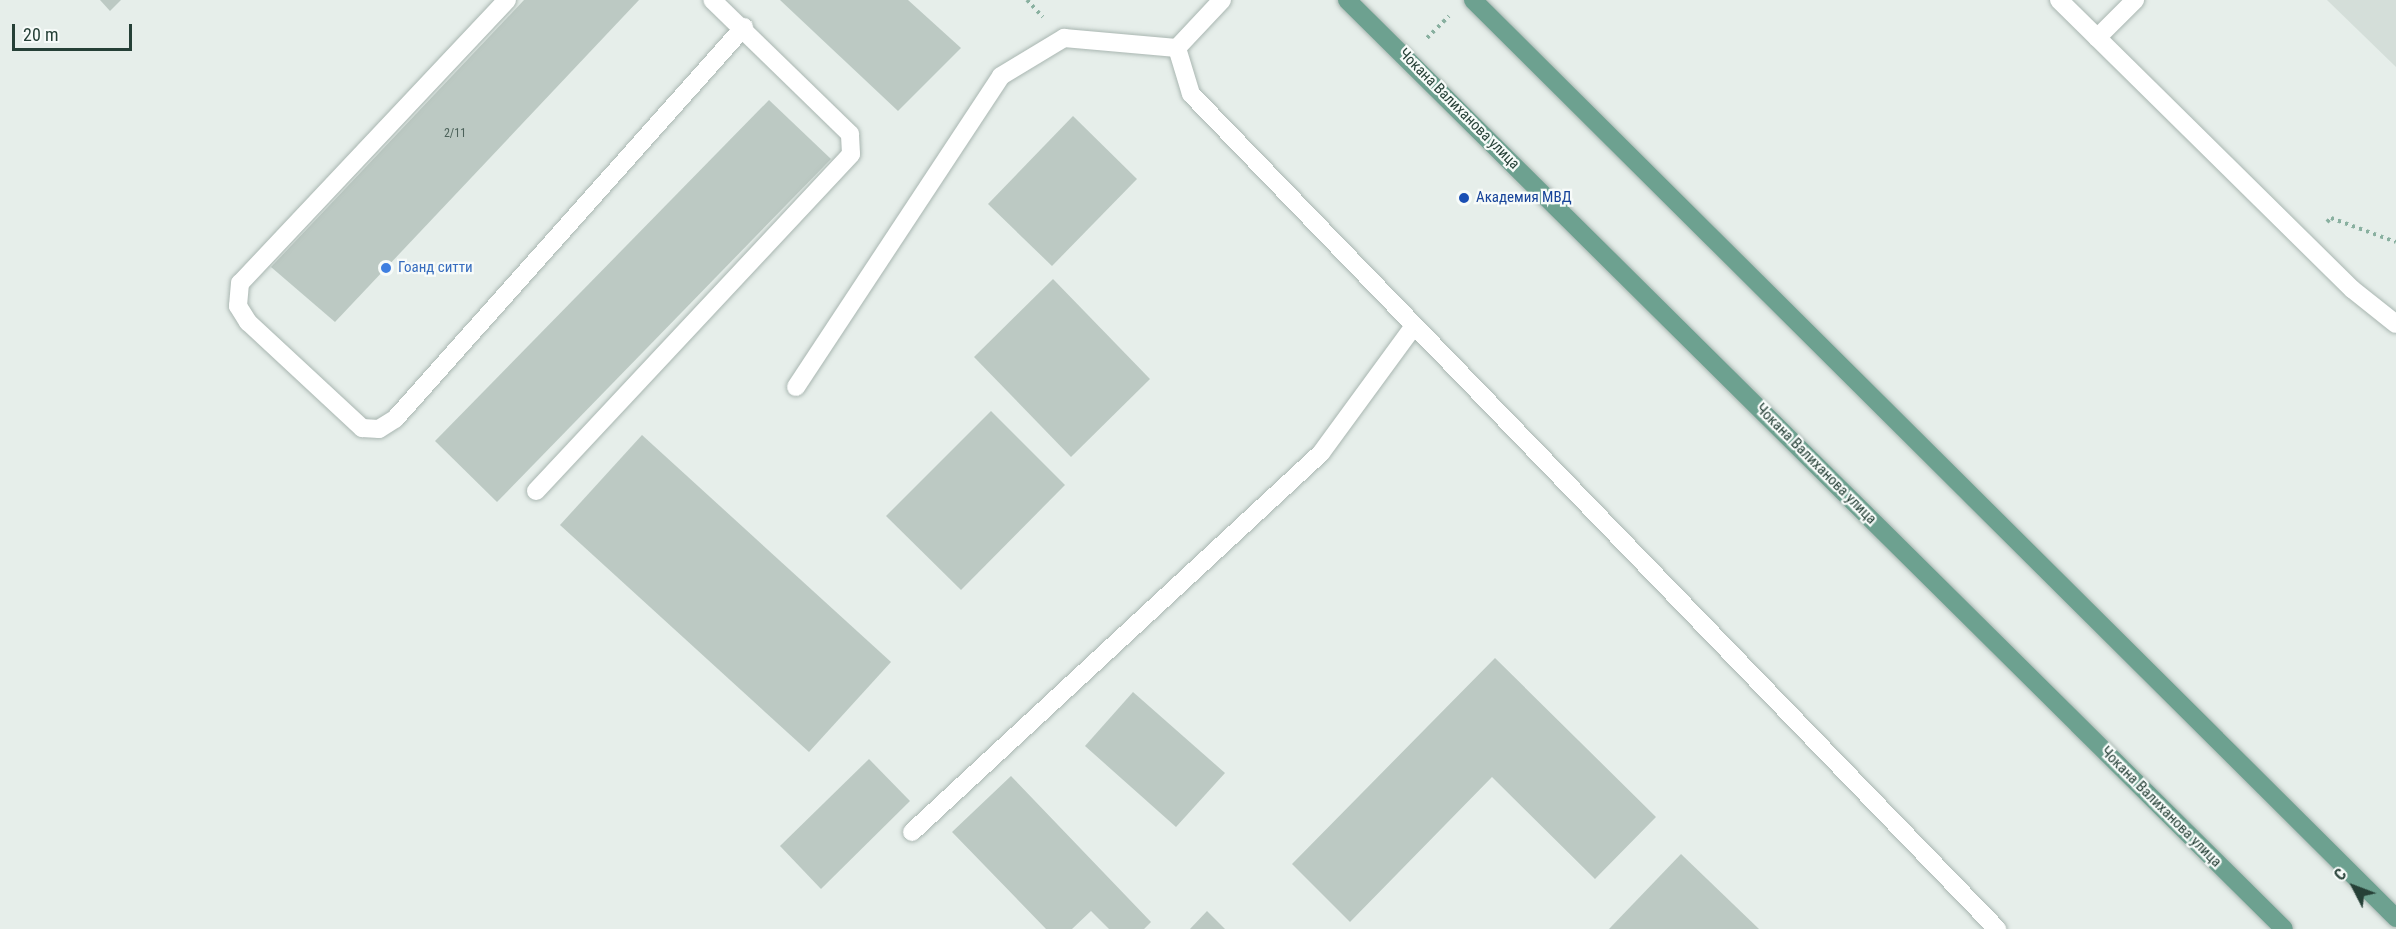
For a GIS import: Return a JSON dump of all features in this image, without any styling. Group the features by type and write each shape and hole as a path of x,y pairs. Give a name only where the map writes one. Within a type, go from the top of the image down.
{"main road":[{"name":"Чокана Валиханова улица","path":"1347,0 2284,929"},
{"path":"1465,4 2396,918"}],"street":[{"path":"507,0 240,283 237,306 248,322 362,428 379,429 395,419 744,27"},
{"path":"536,491 851,154 850,134 744,27 712,0"},
{"path":"1177,48 1222,0"},
{"path":"2059,0 2305,243 2396,324"},
{"path":"2097,38 2135,0"},
{"path":"796,387 1002,76 1064,38 1177,48"},
{"path":"1177,48 1191,94 1997,929"},
{"path":"912,832 1320,453 1414,326"}],"path":[{"path":"1407,57 1465,4"},
{"path":"2305,243 2331,218 2396,242"}],"shaded area":[{"path":"2327,0 2396,0 2396,67"}],"building":[{"path":"100,0 121,0 110,11"},
{"path":"524,0 639,0 335,322 271,267"},
{"path":"780,0 908,0 961,48 898,111"},
{"path":"769,100 831,159 497,502 435,441"},
{"path":"1073,116 1137,179 1052,266 988,204"},
{"path":"1053,279 1150,379 1071,457 974,357"},
{"path":"991,411 1065,485 961,590 886,516"},
{"path":"642,435 891,662 809,752 560,525"},
{"path":"1495,658 1656,817 1595,879 1492,777 1350,922 1292,864"},
{"path":"1133,692 1225,773 1176,827 1085,746"},
{"path":"869,759 910,801 821,889 780,846"},
{"path":"1011,776 1151,922 1144,929 1109,929 1091,911 1072,929 1046,929 952,832"},
{"path":"1681,854 1759,929 1609,929"},
{"path":"1207,911 1225,929 1190,929"}],"place":[{"name":"Академия МВД","path":"1464,198"},
{"name":"Гоанд ситти","path":"386,268"}]}
